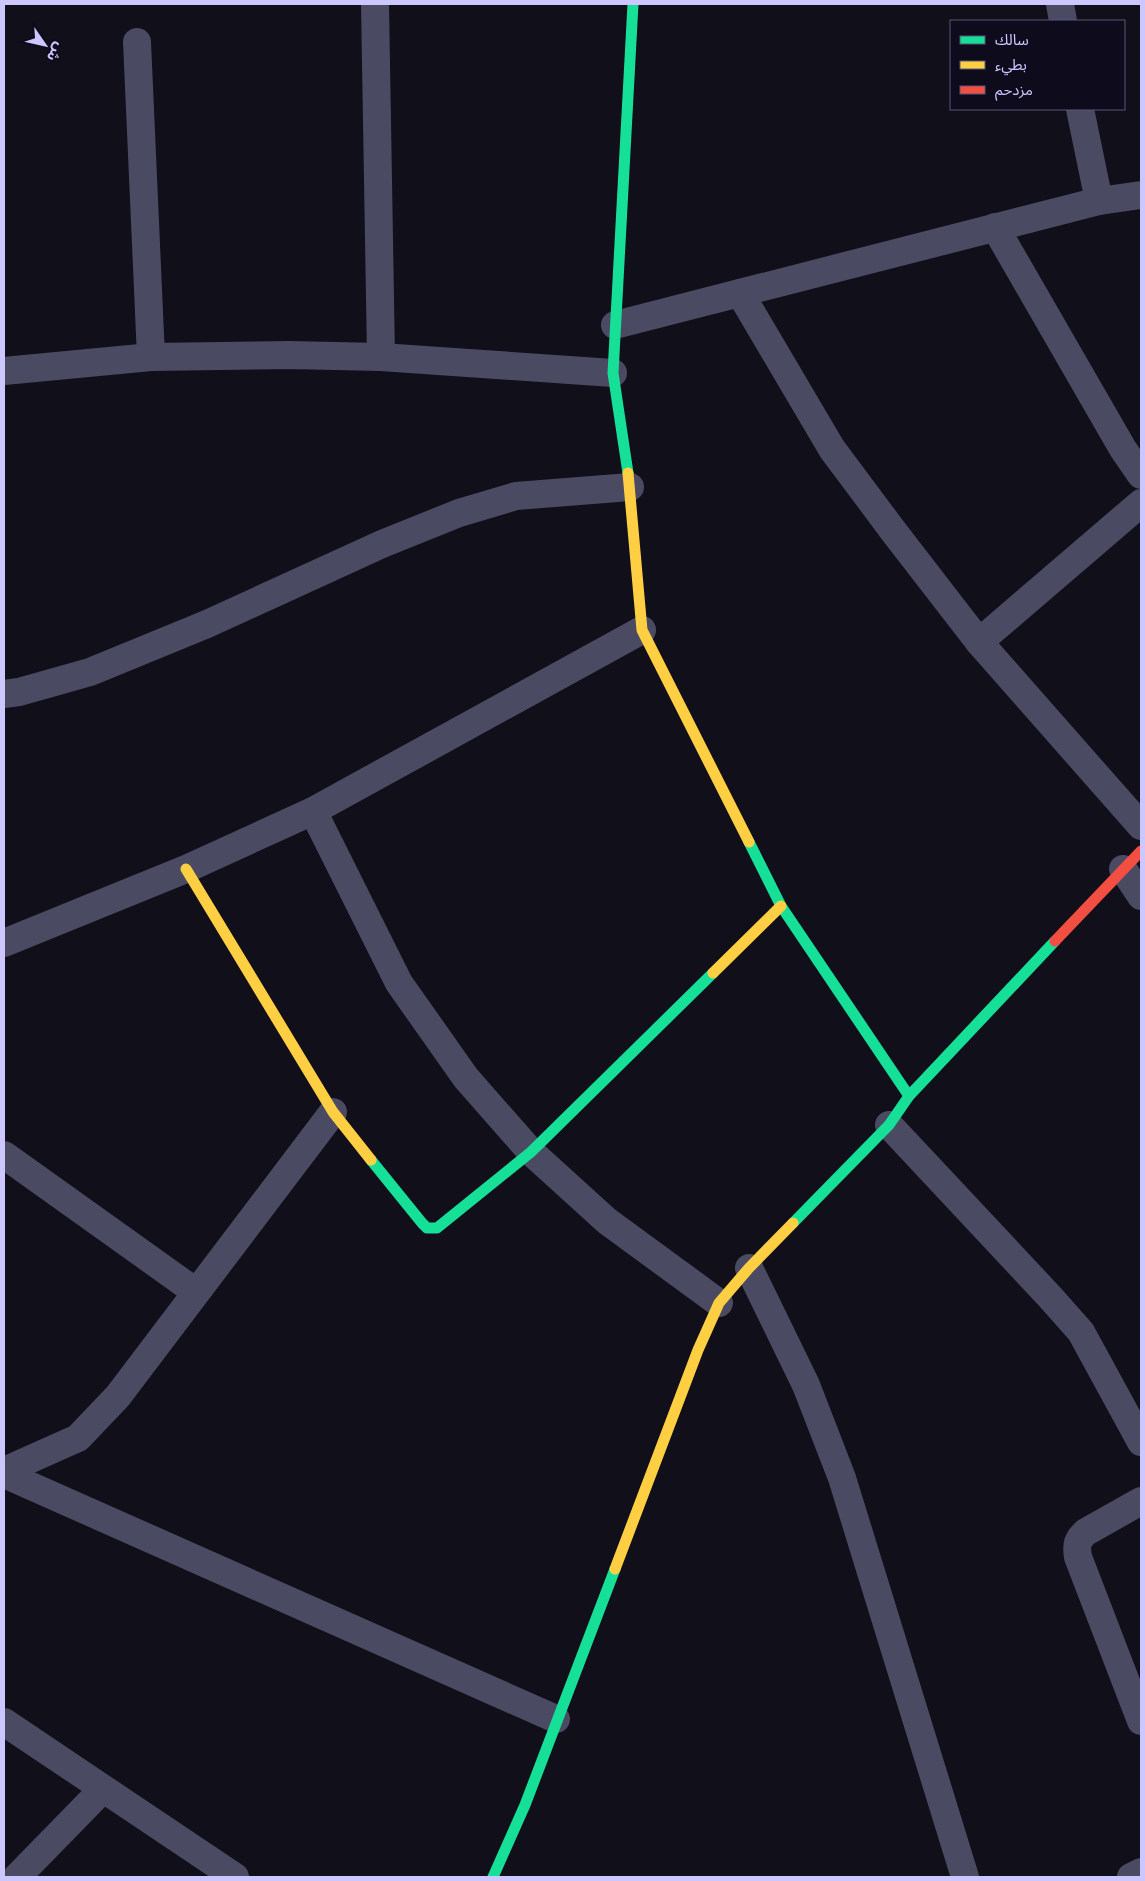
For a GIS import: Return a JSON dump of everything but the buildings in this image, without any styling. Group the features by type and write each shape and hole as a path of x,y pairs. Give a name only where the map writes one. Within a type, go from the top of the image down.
{"street":[{"path":"375,4 381,357"},
{"path":"633,4 613,373 630,487 642,630 781,906 909,1096"},
{"path":"1060,4 1063,20"},
{"path":"136,42 151,357"},
{"path":"1080,110 1098,201"},
{"path":"615,324 1098,201 1141,196"},
{"path":"995,227 1123,449 1141,475"},
{"path":"740,293 832,449 979,642 1141,826"},
{"path":"4,370 151,357 289,355 381,357 613,373"},
{"path":"4,694 19,692 90,672 207,624 382,544 459,513 516,496 630,487"},
{"path":"979,642 1141,503"},
{"path":"4,943 186,868 313,811 642,630"},
{"path":"313,811 399,983 466,1078 531,1152 607,1221 720,1303"},
{"path":"1132,860 1141,896"},
{"path":"493,1877 525,1805 556,1719 698,1350 720,1303 749,1268 889,1125 909,1096 1132,860"},
{"path":"186,868 333,1112 422,1224 432,1229 436,1228 531,1152 781,906"},
{"path":"4,1472 78,1438 118,1396 333,1112"},
{"path":"889,1125 1081,1332 1141,1442"},
{"path":"4,1155 196,1292"},
{"path":"749,1268 806,1385 842,1478 965,1877"},
{"path":"4,1472 556,1719"},
{"path":"1141,1501 1086,1532 1079,1539 1076,1547 1078,1557 1141,1720"},
{"path":"4,1722 102,1790 235,1877"},
{"path":"17,1877 102,1790"},
{"path":"1131,1877 1141,1872"}],"traffic: fast":[{"path":"628,473 613,373 633,4"},
{"path":"749,842 781,906 909,1096"},
{"path":"793,1223 889,1125 909,1096 1055,941"},
{"path":"371,1160 422,1223 427,1228 437,1228 531,1152 713,973"},
{"path":"493,1877 525,1805 615,1569"}],"traffic: slow":[{"path":"628,473 642,630 749,842"},
{"path":"186,869 333,1112 371,1160"},
{"path":"713,973 781,906"},
{"path":"615,1569 698,1350 719,1303 749,1268 793,1223"}],"traffic: jam":[{"path":"1055,941 1141,851"}]}
